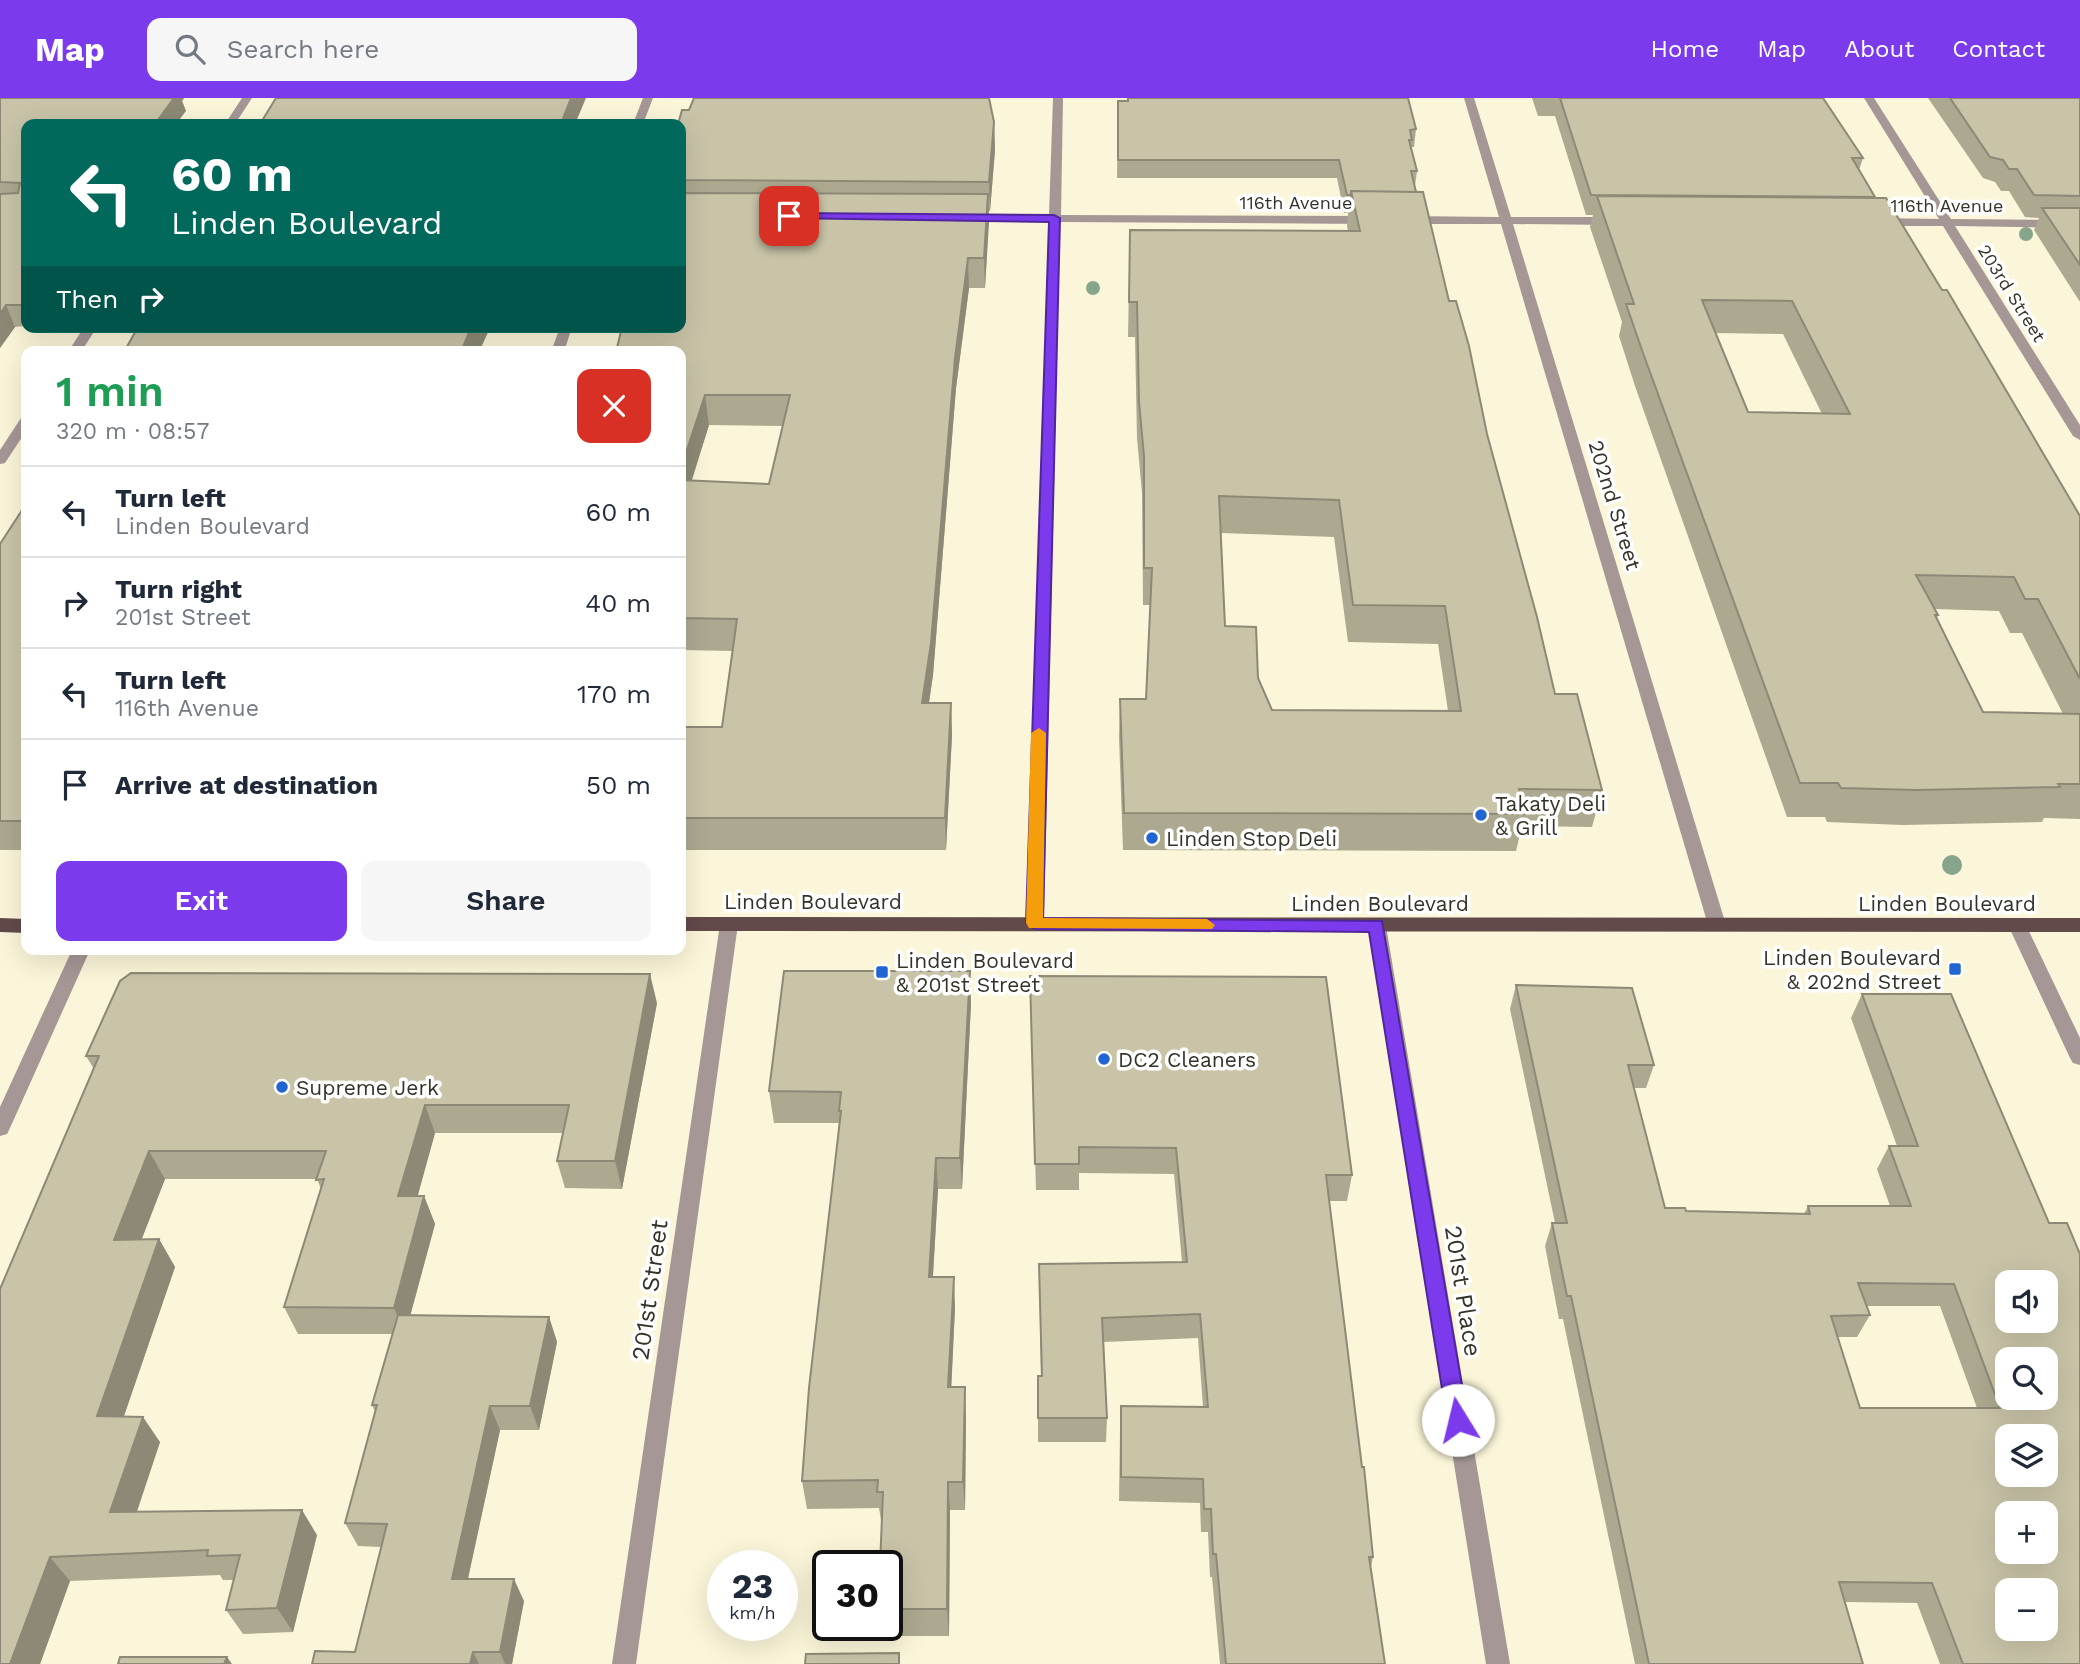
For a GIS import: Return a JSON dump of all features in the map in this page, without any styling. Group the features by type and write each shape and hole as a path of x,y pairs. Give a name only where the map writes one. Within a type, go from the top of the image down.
{"main road":[{"name":"Linden Boulevard","path":"686,924 2080,925"},
{"path":"0,925 21,926"}],"street":[{"path":"233,119 247,98"},
{"path":"640,119 648,98"},
{"path":"1035,923 1058,98"},
{"name":"202nd Street","path":"1469,98 1717,925"},
{"name":"203rd Street","path":"1869,98 2080,436"},
{"name":"116th Avenue","path":"951,217 1385,220"},
{"path":"1399,220 1625,221"},
{"name":"116th Avenue","path":"1869,222 2080,224"},
{"path":"0,460 21,428"},
{"name":"201st Street","path":"624,1664 729,924"},
{"path":"2017,925 2080,1058"},
{"name":"201st Place","path":"1377,926 1498,1664"},
{"path":"0,1128 79,955"}],"building":[{"path":"0,98 174,98 159,119 21,119 21,305 6,305 0,314 0,194 18,193 20,183 0,182"},
{"path":"276,98 571,98 563,119 263,119"},
{"path":"694,98 989,98 994,122 989,182 686,180 686,119 679,119 682,110 689,110"},
{"path":"1128,98 1408,98 1416,129 1410,130 1412,140 1409,140 1417,171 1411,171 1416,192 1351,191 1351,195 1347,195 1339,160 1118,160 1118,101 1128,101"},
{"path":"1560,98 1823,98 1863,158 1852,158 1875,197 1591,195"},
{"path":"1950,98 2080,98 2080,196 2034,195 2017,169 2009,169 2003,160 1990,157"},
{"path":"1351,191 1423,192 1449,301 1456,301 1469,346 1487,434 1555,694 1577,694 1602,790 1519,789 1525,814 1124,813 1120,699 1146,699 1152,568 1144,568 1144,456 1139,402 1137,302 1129,302 1130,230 1360,231","holes":["1219,496 1339,500 1353,605 1445,606 1461,711 1272,710 1258,678 1256,627 1225,626"]},
{"path":"686,193 988,194 984,258 968,258 955,358 931,643 922,703 951,703 945,818 686,818 686,727 722,727 737,619 686,618 686,480 769,484 790,395 705,395 686,453 686,346 617,346 621,333 686,333"},
{"path":"1597,196 1886,198 1942,290 1947,290 2080,516 2080,679 2038,599 2025,599 2014,577 1916,575 1938,615 1935,615 1983,712 2080,714 2080,784 2058,784 2060,787 1917,790 1841,788 1838,783 1800,783 1626,304 1634,304","holes":["1702,300 1792,301 1850,414 1748,412"]},
{"path":"2042,208 2080,208 2080,265"},
{"path":"135,333 469,333 463,346 127,346"},
{"path":"21,512 21,821 0,821 0,544"},
{"path":"784,971 970,971 960,1158 936,1158 929,1277 954,1277 948,1387 965,1387 963,1482 948,1482 947,1609 903,1609 903,1550 881,1550 883,1492 877,1492 878,1480 802,1481 809,1388 841,1092 769,1091"},
{"path":"131,973 650,974 615,1161 557,1161 569,1105 425,1105 398,1196 424,1196 394,1308 284,1307 324,1179 316,1180 326,1151 149,1151 114,1240 159,1239 97,1416 143,1417 110,1512 302,1510 277,1608 226,1610 240,1555 207,1556 208,1550 50,1557 10,1664 0,1664 0,1289 99,1056 86,1056 120,981"},
{"path":"1030,976 1326,977 1352,1175 1326,1175 1364,1467 1373,1557 1369,1557 1385,1664 1226,1664 1216,1554 1213,1554 1211,1509 1204,1509 1203,1479 1121,1477 1121,1406 1208,1407 1200,1314 1102,1318 1107,1418 1038,1418 1038,1376 1042,1376 1039,1264 1187,1262 1176,1148 1079,1147 1079,1164 1035,1164"},
{"path":"1516,985 1632,988 1654,1065 1628,1065 1665,1208 1685,1208 1686,1211 1810,1214 1808,1206 1911,1206 1889,1146 1918,1146 1862,994 1951,994 2049,1223 2067,1223 2080,1254 2080,1664 1963,1664 1932,1583 1839,1582 1863,1664 1649,1664 1571,1296 1567,1296 1552,1223 1567,1223","holes":["1858,1283 1954,1284 1995,1395 1995,1347 2058,1347 2058,1410 1860,1408 1831,1316 1870,1315"]},
{"path":"398,1315 549,1317 530,1406 490,1406 452,1579 514,1579 500,1652 473,1652 470,1664 312,1664 315,1651 355,1652 387,1524 345,1523 377,1405 372,1405"},
{"path":"899,1653 899,1664 805,1664 806,1654"},
{"path":"120,1657 227,1657 224,1664 118,1664"}],"slow traffic":[{"path":"1039,733 1035,923 1207,925"}],"place":[{"name":"Takaty Deli & Grill","path":"1481,815"},
{"name":"Linden Stop Deli","path":"1152,838"},
{"name":"Linden Boulevard & 202nd Street","path":"1955,969"},
{"name":"Linden Boulevard & 201st Street","path":"882,972"},
{"name":"DC2 Cleaners","path":"1104,1059"},
{"name":"Supreme Jerk","path":"282,1087"}],"route":[{"path":"789,216 1054,218 1035,923 1377,926 1458,1420"}]}
